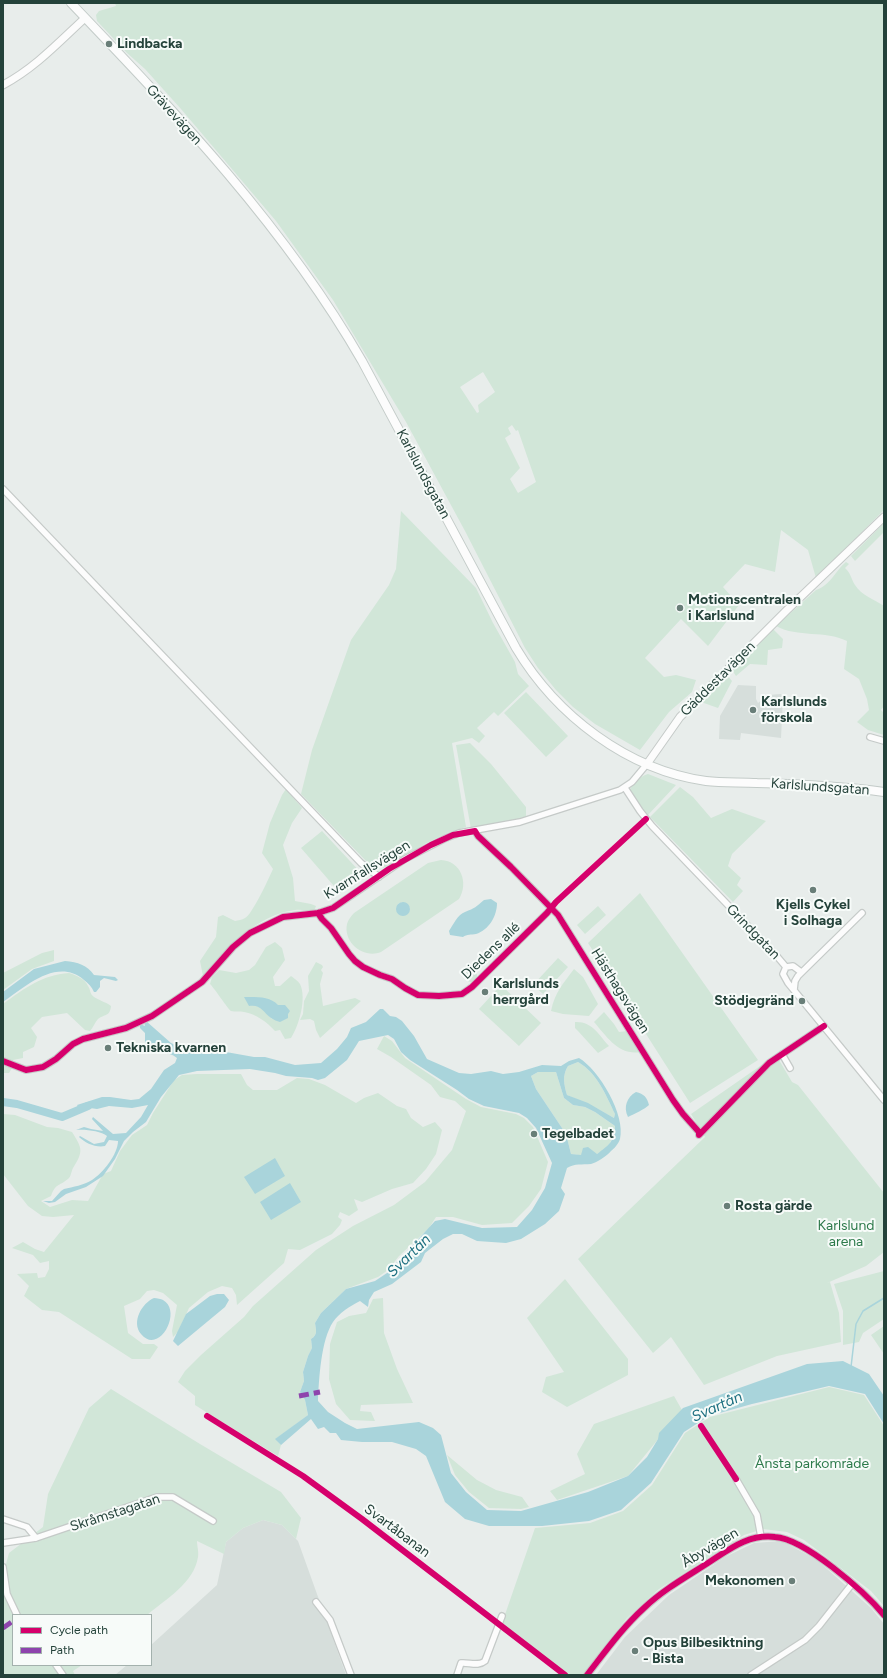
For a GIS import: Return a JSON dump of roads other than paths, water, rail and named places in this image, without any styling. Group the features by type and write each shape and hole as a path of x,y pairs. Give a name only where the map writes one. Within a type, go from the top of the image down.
{"main road":[{"name":"Grävevägen","path":"71,3 180,120 274,230"},
{"name":"Karlslundsgatan","path":"274,230 308,275 354,347 522,658 538,681 572,716 648,762 684,771 756,783 846,788 884,792"}],"street":[{"path":"3,85 34,65 85,18"},
{"path":"3,489 361,863 379,877"},
{"name":"Gäddestavägen","path":"648,762 674,725 706,690 884,517"},
{"path":"870,737 884,741"},
{"name":"Kvarnfallsvägen","path":"3,1061 26,1070 43,1067 56,1059 73,1044 83,1039 126,1028 152,1016 170,1005 207,977 229,951 250,933 283,917 318,912 337,906 379,877 432,845 453,835 520,822 625,788 639,775 648,762"},
{"name":"Grindgatan","path":"625,788 652,826 786,967 783,974 784,978 884,1100"},
{"name":"Hästhagsvägen","path":"475,831 478,836 552,908 588,962 673,1100 699,1132 699,1135 762,1070 782,1054"},
{"name":"Diedens allé","path":"318,912 322,920 331,928 349,954 363,967 380,975 392,978 405,988 418,995 439,996 462,994 472,987 552,908"},
{"path":"794,990 796,979 801,972 862,913"},
{"path":"786,967 794,966 801,972"},
{"path":"790,1068 782,1054 824,1026"},
{"path":"736,1479 757,1515 761,1537"},
{"name":"Skråmstagatan","path":"3,1543 36,1538 157,1497 173,1497 213,1521"},
{"path":"3,1519 27,1527 36,1538"},
{"name":"Åbyvägen","path":"587,1675 621,1632 653,1600 675,1583 748,1539 761,1537 782,1538 802,1546 852,1584 872,1601 884,1614"},
{"path":"3,1567 7,1594 17,1614"},
{"path":"751,1675 805,1640 819,1626 852,1584"},
{"path":"316,1602 330,1620 351,1675"},
{"path":"457,1675 461,1664 467,1662 481,1664 485,1661 502,1616"},
{"path":"57,1666 63,1675"}],"water":[{"path":"491,899 497,903 496,913 485,929 476,934 463,937 450,935 449,931 462,913 475,907 484,900"},
{"path":"403,902 408,904 410,909 408,914 403,916 398,914 396,909 398,904"},
{"path":"65,961 82,965 94,975 115,977 118,980 116,981 104,978 100,981 100,987 96,992 94,992 87,982 74,974 63,972 52,973 31,982 3,1002 3,992 34,969"},
{"path":"244,997 262,998 271,1000 278,1005 285,1005 290,1011 288,1018 280,1022 274,1020 259,1007 249,1006"},
{"path":"380,1009 383,1009 390,1016 396,1017 402,1021 414,1036 427,1059 459,1073 471,1074 491,1071 503,1074 519,1072 542,1065 561,1066 569,1061 579,1058 595,1072 609,1094 615,1106 621,1129 618,1144 607,1155 591,1164 570,1166 567,1168 561,1188 565,1194 559,1211 545,1224 521,1239 506,1243 477,1241 462,1234 453,1234 443,1239 425,1253 421,1262 392,1284 374,1292 369,1300 368,1307 360,1301 349,1307 338,1316 333,1322 326,1339 320,1371 318,1401 328,1412 357,1429 419,1422 433,1428 441,1435 451,1473 466,1492 487,1510 521,1511 588,1492 628,1476 647,1457 658,1439 659,1433 683,1408 807,1364 843,1361 869,1374 884,1396 884,1424 865,1394 829,1386 752,1404 709,1416 684,1432 651,1483 621,1510 589,1521 542,1526 489,1526 465,1519 445,1502 426,1456 416,1449 392,1442 341,1440 336,1433 330,1433 324,1427 318,1429 311,1419 281,1445 275,1439 308,1415 305,1400 300,1392 304,1381 303,1372 312,1348 311,1339 316,1334 315,1323 321,1313 346,1289 375,1281 387,1273 435,1221 445,1219 482,1228 517,1227 532,1210 545,1188 552,1163 536,1128 527,1118 519,1113 484,1106 469,1099 410,1060 401,1052 394,1039 388,1035 359,1041 347,1060 325,1078 318,1080 250,1069 197,1071 179,1075 161,1097 146,1122 124,1141 115,1159 103,1176 86,1187 66,1194 55,1202 49,1203 43,1201 52,1201 64,1189 82,1185 92,1180 105,1168 113,1157 118,1141 109,1140 105,1146 94,1146 79,1137 80,1136 94,1144 104,1142 107,1136 93,1131 76,1130 84,1127 103,1131 92,1119 93,1117 113,1134 126,1133 141,1117 148,1105 132,1108 109,1106 97,1109 90,1108 80,1110 77,1105 102,1097 131,1100 139,1099 151,1089 164,1070 175,1063 177,1058 170,1054 153,1051 145,1047 145,1033 140,1028 140,1024 145,1026 144,1022 146,1021 171,1043 193,1053 226,1052 254,1057 265,1057 295,1065 321,1063 337,1049 347,1037 351,1028 366,1022","holes":["578,1062 596,1078 615,1114 614,1118 588,1103 567,1095 564,1084 566,1069 568,1066","538,1072 556,1072 564,1098 573,1105 585,1107 595,1112 615,1126 612,1140 608,1145 597,1154 588,1147 583,1148 581,1155 571,1154 566,1134 536,1089 531,1076"]},
{"path":"636,1092 645,1096 649,1105 628,1117 626,1106 628,1099"},
{"path":"275,1158 285,1176 255,1194 244,1177"},
{"path":"290,1183 301,1202 271,1220 260,1202"},
{"path":"224,1294 229,1300 225,1307 178,1346 173,1341 186,1314 210,1296"},
{"path":"154,1298 163,1300 169,1306 171,1313 170,1321 166,1329 161,1336 155,1340 148,1339 141,1334 137,1324 139,1313 142,1308"}],"waterway":[{"name":"Svartån","path":"3,1102 17,1104 62,1117 88,1106"},
{"path":"851,1367 856,1324 863,1311 884,1298"}],"place":[{"name":"Lindbacka","path":"109,44"},
{"name":"Motionscentralen i Karlslund","path":"680,608"},
{"name":"Karlslunds förskola","path":"753,710"},
{"name":"Kjells Cykel i Solhaga","path":"813,890"},
{"name":"Karlslunds herrgård","path":"485,992"},
{"name":"Stödjegränd","path":"802,1001"},
{"name":"Tekniska kvarnen","path":"108,1048"},
{"name":"Tegelbadet","path":"534,1134"},
{"name":"Rosta gärde","path":"727,1206"},
{"name":"Mekonomen","path":"792,1581"},
{"name":"Opus Bilbesiktning - Bista","path":"635,1651"}],"park label":[{"name":"Karlslund arena","path":"846,1234"},
{"name":"Ånsta parkområde","path":"812,1464"}]}
